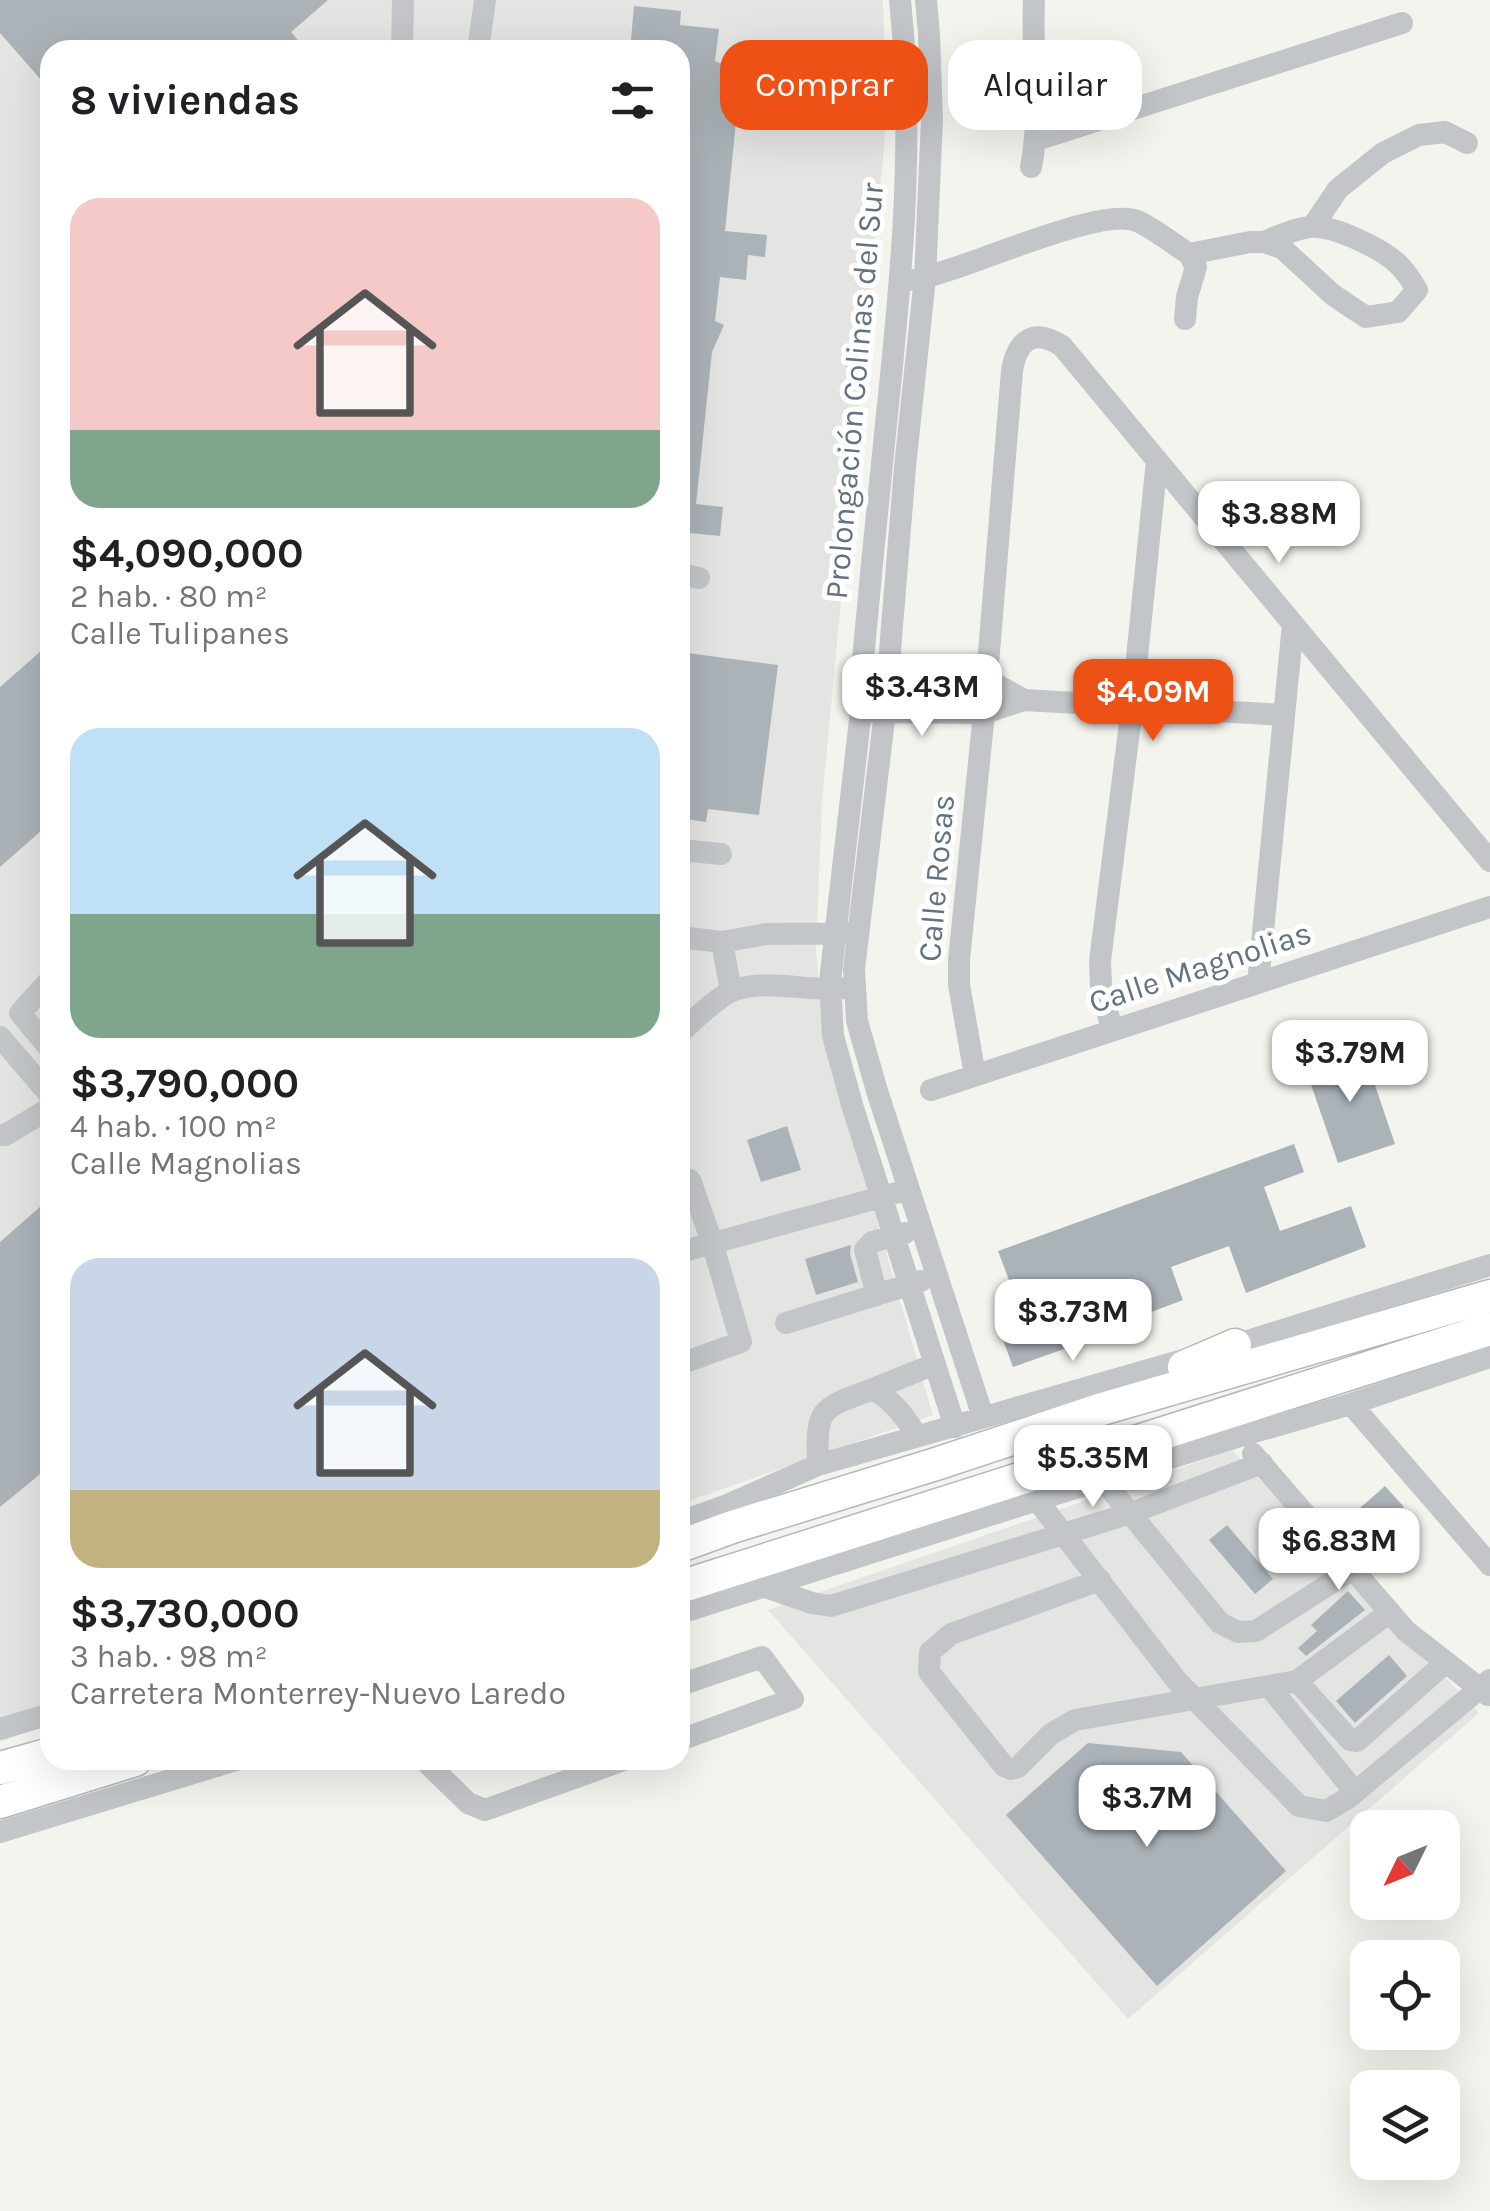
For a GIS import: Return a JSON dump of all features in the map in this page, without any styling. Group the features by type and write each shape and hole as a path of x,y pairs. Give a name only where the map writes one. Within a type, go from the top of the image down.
{"highway":[{"path":"690,1531 732,1527 1102,1409 1490,1296"},
{"path":"690,1584 1490,1329"},
{"path":"1102,1409 1114,1397 1235,1345"},
{"path":"728,1505 897,1462 936,1464"},
{"path":"0,1768 40,1765"},
{"path":"0,1802 45,1770"}],"street":[{"path":"402,40 403,0"},
{"path":"479,40 485,0"},
{"name":"Prolongación Colinas del Sur","path":"900,0 913,280 885,712 848,933 830,990 832,1036 955,1426"},
{"name":"Prolongación Colinas del Sur","path":"926,0 932,120 860,681 848,933 857,1020 876,1090 982,1417"},
{"path":"1031,167 1036,140 1034,0"},
{"path":"1036,140 1402,24"},
{"path":"1313,226 1338,189 1383,153 1419,135 1445,132 1467,143"},
{"path":"913,280 1116,217 1136,220 1190,254 1196,267 1185,319"},
{"path":"1190,254 1264,242 1313,226 1366,244 1396,262 1417,290 1398,312 1366,317 1333,295 1282,248 1264,242"},
{"name":"Calle Rosas","path":"976,1075 961,998 959,960 1012,371 1022,345 1035,337 1051,339 1062,346 1157,460"},
{"path":"1157,460 1490,860"},
{"path":"1112,1030 1101,986 1100,961 1132,707 1157,460"},
{"path":"1258,983 1293,624"},
{"path":"860,681 986,680 1024,700"},
{"path":"861,712 984,713 1024,700 1284,714"},
{"path":"690,851 721,854"},
{"name":"Calle Magnolias","path":"931,1090 1490,907"},
{"path":"690,938 722,942 766,934 848,933"},
{"path":"722,942 731,991"},
{"path":"690,1026 731,991 754,986 830,990 856,986"},
{"path":"40,991 20,1013 40,1037"},
{"path":"0,1037 40,1083"},
{"path":"0,1135 40,1114"},
{"path":"690,1180 740,1342 690,1360"},
{"path":"690,1249 909,1190"},
{"path":"876,1295 864,1250 872,1242 921,1228"},
{"path":"690,1529 728,1505 818,1464 1235,1345 1490,1265"},
{"path":"786,1323 937,1276"},
{"path":"690,1610 1490,1357"},
{"path":"818,1464 817,1434 822,1416 832,1404 934,1364"},
{"path":"873,1389 900,1409 917,1436"},
{"path":"1351,1404 1490,1566"},
{"path":"1038,1500 1177,1682 1299,1806 1326,1811 1486,1688 1406,1631 1237,1437"},
{"path":"765,1587 831,1606 1130,1513 1262,1463"},
{"path":"1103,1480 1220,1623 1238,1632 1256,1631 1353,1570"},
{"path":"1100,1580 951,1634 930,1652 929,1672 1004,1766 1018,1767 1051,1734 1075,1720 1296,1682 1390,1612"},
{"path":"690,1682 762,1658 792,1699 690,1736"},
{"path":"1296,1682 1350,1740 1357,1742 1445,1662"},
{"path":"1269,1686 1355,1792"},
{"path":"0,1729 40,1717"},
{"path":"0,1832 203,1770"},
{"path":"434,1770 468,1803 485,1810 590,1770"}],"shaded area":[{"path":"0,0 883,0 884,40 720,40 720,130 886,130 822,802 816,953 825,1041 933,1415 690,1500 690,40 40,40 40,1728 0,1742"},
{"path":"1232,1450 1479,1713 1368,1810 1350,1810 1350,1825 1128,2019 768,1610"}],"building":[{"path":"0,0 328,0 291,32 298,40 40,40 40,79 0,33"},
{"path":"634,6 681,11 680,25 719,29 715,61 720,63 720,130 735,130 725,231 767,235 765,257 748,255 746,280 720,277 715,321 724,325 712,352 696,504 723,507 720,536 690,533 690,40 631,40"},
{"path":"40,652 40,832 0,867 0,687"},
{"path":"690,653 778,665 759,815 708,809 706,822 690,820"},
{"path":"1362,1047 1395,1144 1338,1163 1305,1067"},
{"path":"787,1126 801,1170 761,1182 747,1140"},
{"path":"1294,1144 1304,1172 1264,1187 1280,1231 1351,1206 1366,1247 1246,1293 1229,1246 1171,1267 1183,1300 1013,1367 995,1318 1020,1309 998,1251"},
{"path":"40,1207 40,1474 0,1507 0,1242"},
{"path":"851,1245 858,1282 816,1295 805,1259"},
{"path":"1385,1486 1404,1507 1379,1529 1360,1508"},
{"path":"1227,1525 1273,1579 1255,1594 1209,1540"},
{"path":"1348,1591 1365,1610 1306,1656 1298,1648 1317,1631 1311,1625"},
{"path":"1389,1655 1407,1676 1355,1723 1336,1701"},
{"path":"1088,1743 1181,1752 1286,1871 1157,1986 1006,1815"}]}
